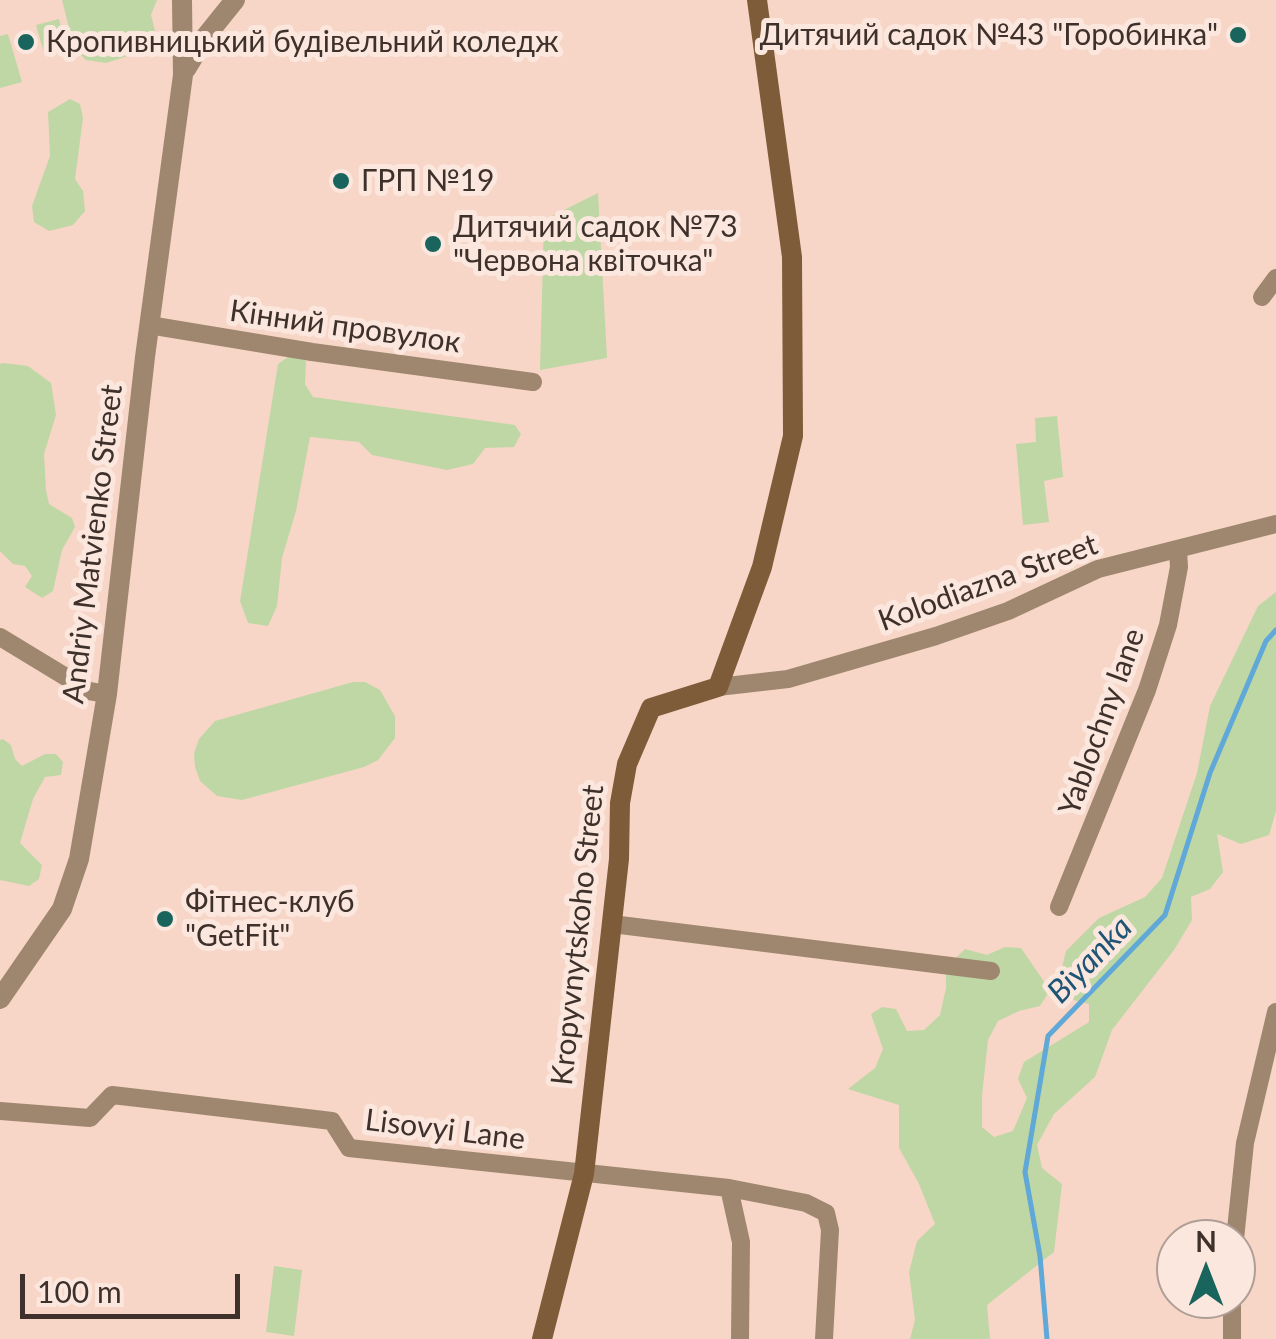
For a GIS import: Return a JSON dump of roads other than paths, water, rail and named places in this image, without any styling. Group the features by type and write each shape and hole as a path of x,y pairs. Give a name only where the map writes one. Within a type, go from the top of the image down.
{"main road":[{"path":"718,687 762,567 792,436 792,258 757,0"},
{"name":"Kropyvnytskoho Street","path":"542,1339 584,1174 612,924 622,782 651,708 718,687"}],"street":[{"name":"Andriy Matvienko Street","path":"0,999 48,932 72,887 79,859 107,694 149,325 183,75 182,0"},
{"path":"183,75 206,36 235,0"},
{"path":"1262,298 1276,278"},
{"name":"Кінний провулок","path":"149,325 533,382"},
{"name":"Kolodiazna Street","path":"718,687 788,679 936,636 1008,612 1098,569 1276,524"},
{"name":"Yablochny lane","path":"1059,908 1147,690 1168,625 1179,567 1178,550"},
{"path":"0,637 89,691 107,694"},
{"path":"612,924 991,971"},
{"path":"1237,1219 1245,1143 1276,1012"},
{"name":"Lisovyi Lane","path":"0,1111 90,1118 112,1095 332,1121 349,1148 728,1188 806,1203 826,1213 830,1230 824,1339"},
{"path":"728,1188 741,1242 740,1339"}],"waterway":[{"name":"Biyanka","path":"1047,1339 1040,1256 1025,1172 1048,1036 1165,915 1210,773 1266,641 1276,630"}],"place":[{"name":"Дитячий садок №43 \"Горобинка\"","path":"1238,35"},
{"name":"Кропивницький будівельний коледж","path":"26,42"},
{"name":"ГРП №19","path":"341,181"},
{"name":"Дитячий садок №73 \"Червона квіточка\"","path":"433,244"},
{"name":"Фітнес-клуб \"GetFit\"","path":"165,919"}]}
